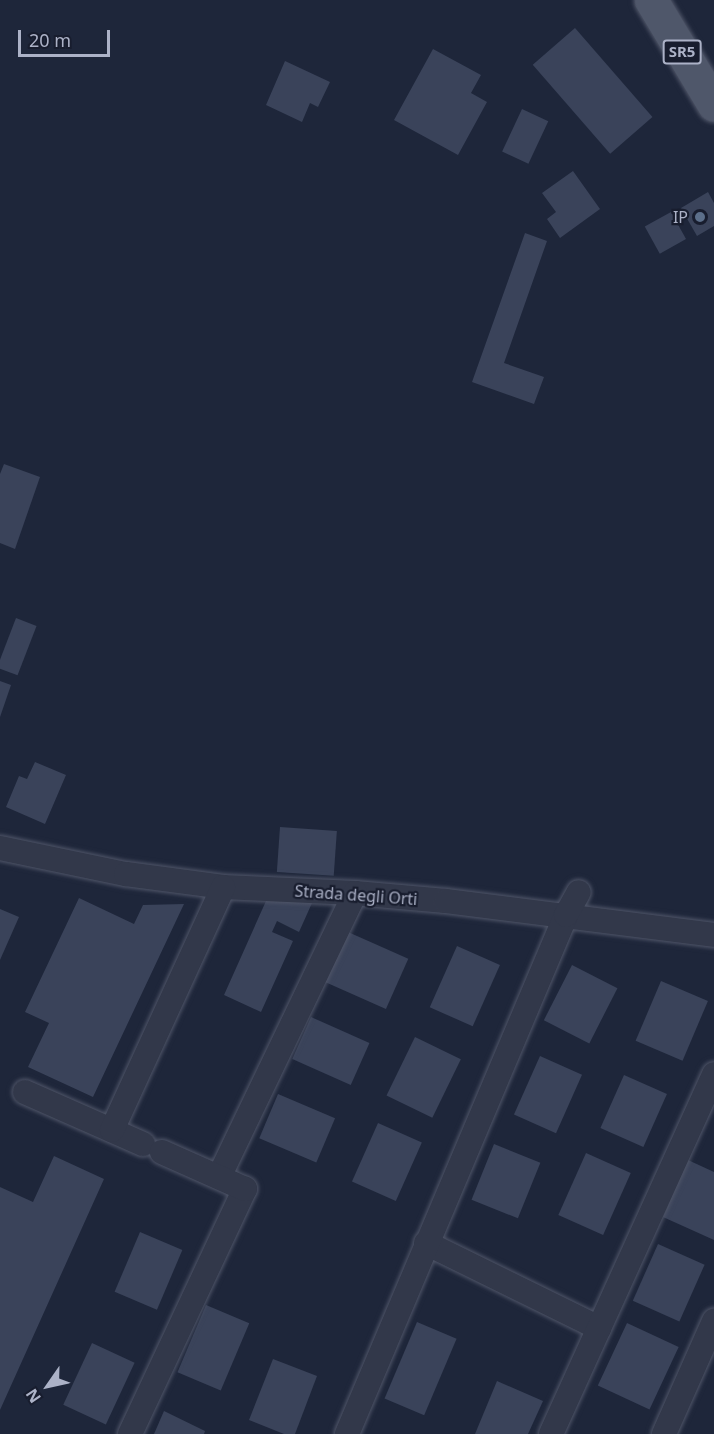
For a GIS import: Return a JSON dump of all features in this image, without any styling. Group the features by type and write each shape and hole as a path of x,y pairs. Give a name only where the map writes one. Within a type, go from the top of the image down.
{"main road":[{"name":"SR5","path":"651,0 714,105"}],"street":[{"name":"Strada degli Orti","path":"0,848 126,874 223,887 355,893 566,915 714,935"},
{"path":"112,1130 223,887"},
{"path":"347,1434 566,915 579,892"},
{"path":"219,1177 355,893"},
{"path":"551,1434 714,1074"},
{"path":"25,1092 245,1189 130,1434"},
{"path":"426,1243 598,1328"},
{"path":"664,1434 714,1321"}],"building":[{"path":"575,28 652,117 610,154 533,65"},
{"path":"433,49 481,75 471,93 487,102 458,155 394,120"},
{"path":"285,61 330,82 318,107 310,103 302,122 266,105"},
{"path":"522,109 548,121 528,164 502,152"},
{"path":"573,171 600,209 560,238 547,219 556,212 542,193"},
{"name":"IP","path":"708,192 714,203 714,226 697,236 681,208"},
{"path":"671,212 686,239 660,254 645,227"},
{"path":"525,233 547,241 504,363 544,377 534,404 472,382"},
{"path":"4,464 40,477 15,549 0,543 0,474"},
{"path":"16,618 37,626 18,675 0,669 0,660"},
{"path":"0,681 11,685 0,717"},
{"path":"35,762 66,775 45,824 6,807 19,776 27,779"},
{"path":"280,827 337,831 334,876 277,872"},
{"path":"79,898 134,924 143,905 184,904 93,1097 28,1067 49,1023 25,1012"},
{"path":"266,901 312,903 299,932 277,921 272,932 293,941 261,1012 224,995"},
{"path":"0,909 19,917 0,960"},
{"path":"348,932 408,959 386,1009 326,982"},
{"path":"457,946 500,965 473,1026 430,1007"},
{"path":"572,965 617,988 589,1043 544,1020"},
{"path":"661,981 708,1001 683,1061 636,1041"},
{"path":"311,1017 369,1043 351,1085 292,1059"},
{"path":"415,1037 461,1059 432,1118 387,1095"},
{"path":"540,1056 582,1075 556,1133 514,1114"},
{"path":"624,1075 667,1094 643,1147 600,1128"},
{"path":"278,1094 335,1118 316,1162 259,1138"},
{"path":"378,1123 422,1143 396,1201 352,1181"},
{"path":"494,1144 540,1163 518,1218 472,1200"},
{"path":"586,1153 631,1173 603,1235 558,1215"},
{"path":"54,1156 104,1179 0,1410 0,1187 33,1202"},
{"path":"688,1160 714,1172 714,1240 663,1217"},
{"path":"140,1232 182,1250 157,1310 115,1292"},
{"path":"658,1244 705,1265 679,1321 633,1301"},
{"path":"206,1305 249,1323 221,1391 177,1372"},
{"path":"417,1322 457,1339 424,1415 385,1398"},
{"path":"627,1323 679,1347 649,1410 598,1386"},
{"path":"92,1343 135,1363 106,1424 63,1405"},
{"path":"273,1359 317,1376 295,1434 284,1434 249,1420"},
{"path":"497,1381 543,1401 528,1434 475,1434"},
{"path":"164,1411 205,1431 204,1434 154,1434"}],"place":[{"name":"IP","path":"700,217"}]}
